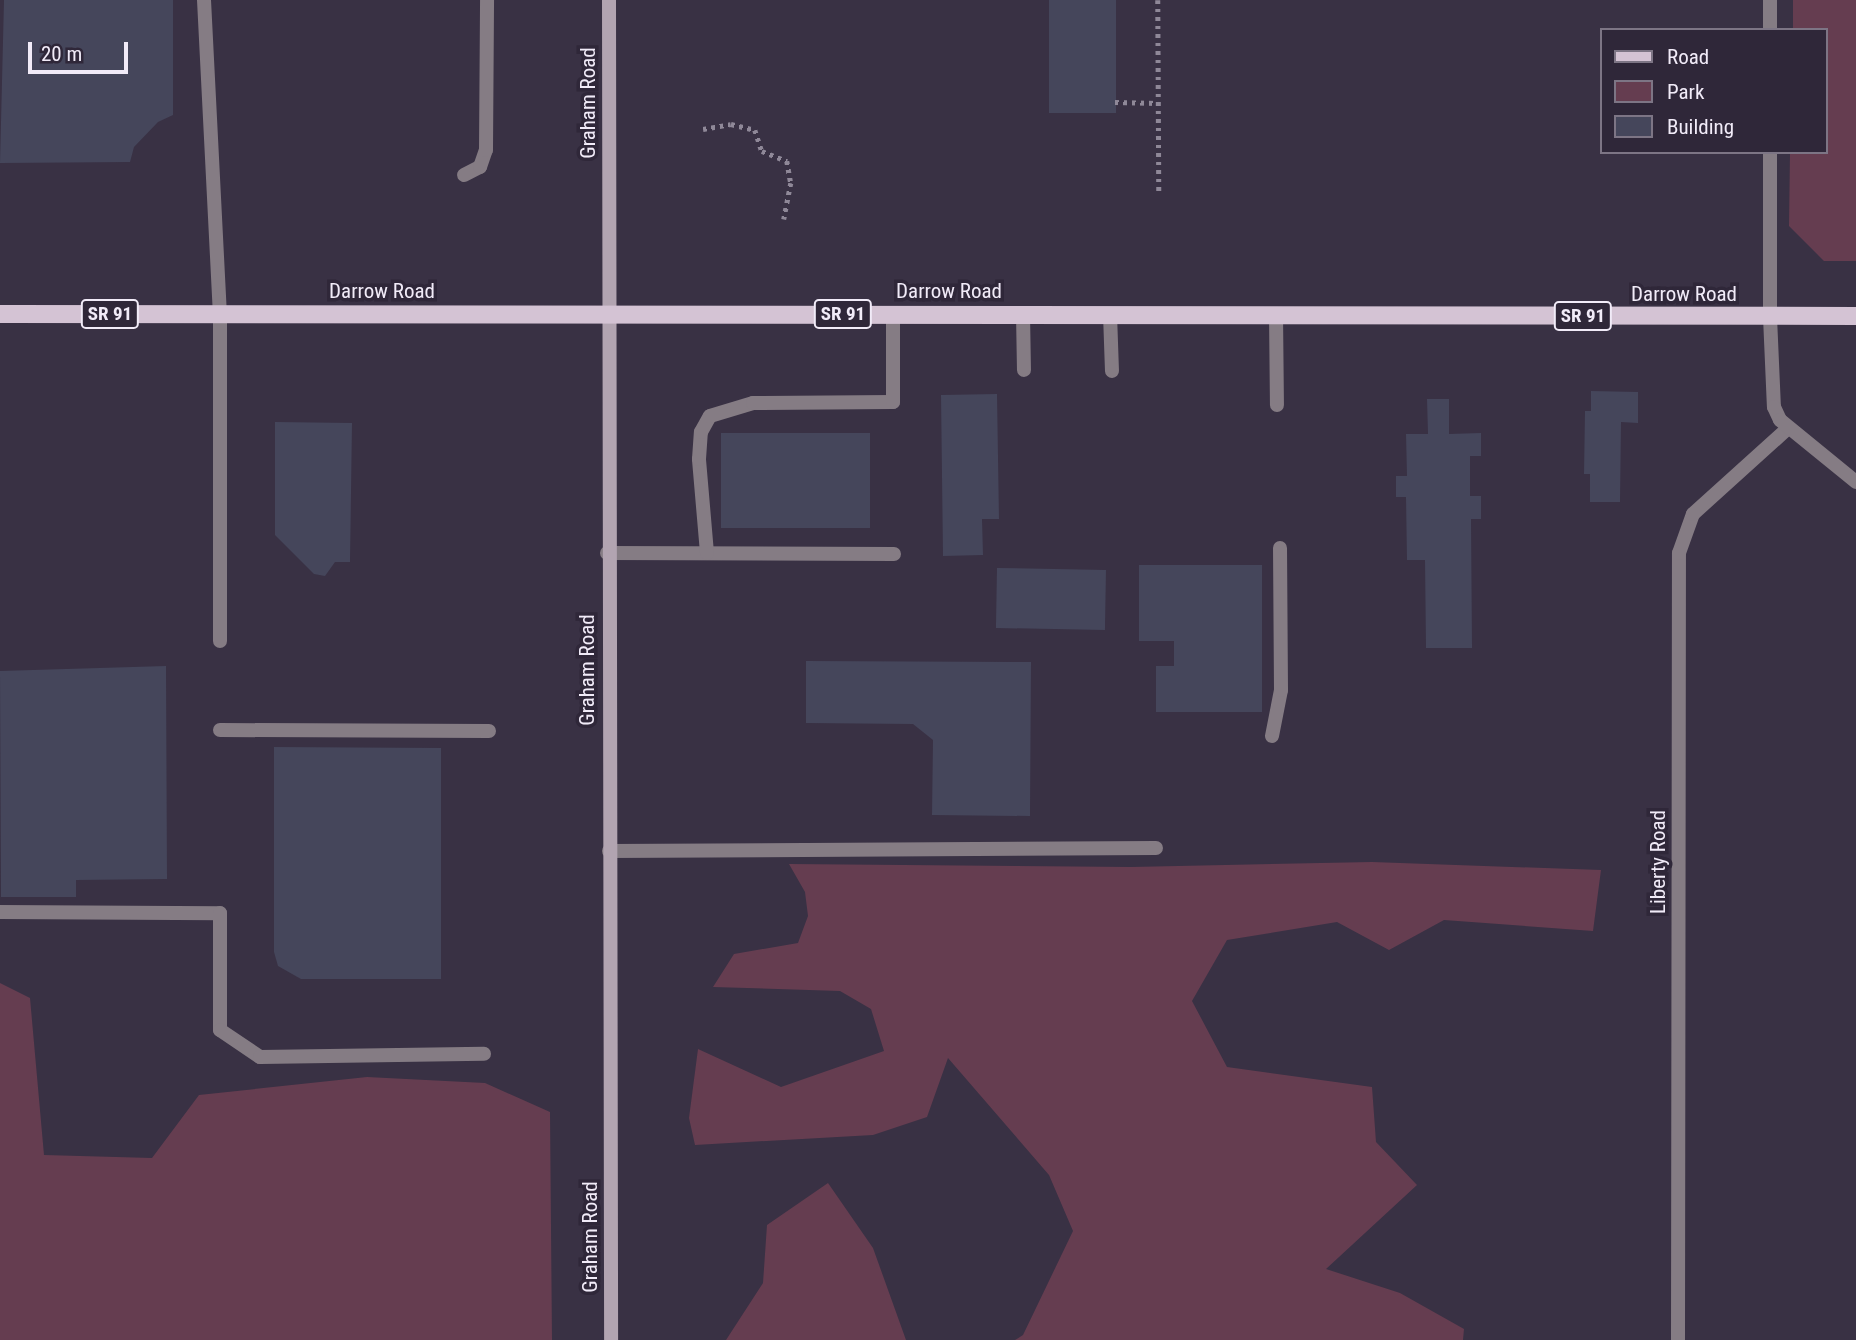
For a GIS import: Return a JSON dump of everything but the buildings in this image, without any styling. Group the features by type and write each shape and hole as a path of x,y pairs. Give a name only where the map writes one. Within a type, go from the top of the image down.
{"main road":[{"name":"Graham Road","path":"609,0 610,313 607,553 611,1340"},
{"name":"Darrow Road","path":"0,314 1856,316"}],"street":[{"path":"204,0 220,314 220,641"},
{"path":"464,175 480,167 486,149 486,0"},
{"path":"1770,0 1770,28"},
{"path":"1770,154 1770,317 1774,407 1787,429 1856,481"},
{"path":"707,553 699,458 702,432 710,416 753,402 893,402 893,314"},
{"path":"1023,314 1024,370"},
{"path":"1110,314 1112,371"},
{"path":"1276,314 1277,405"},
{"name":"Liberty Road","path":"1678,1340 1679,553 1693,514 1787,429"},
{"path":"1272,736 1281,690 1280,548"},
{"path":"607,553 894,554"},
{"path":"220,730 489,731"},
{"path":"609,852 1156,848"},
{"path":"0,912 220,913 220,1030 260,1056 484,1054"}],"path":[{"path":"1158,0 1159,191"},
{"path":"1115,102 1158,103"},
{"path":"703,129 731,124 755,130 762,151 787,161 791,183 784,219"}],"green space":[{"path":"1793,0 1856,0 1856,261 1824,261 1789,226 1790,154 1828,154 1828,28 1793,28"},
{"path":"1372,862 1601,870 1593,931 1444,920 1389,950 1337,922 1227,940 1192,1001 1227,1067 1372,1087 1376,1142 1417,1185 1326,1269 1400,1293 1464,1329 1463,1340 1015,1340 1023,1335 1073,1231 1049,1175 948,1058 927,1117 873,1135 695,1145 689,1118 698,1049 781,1087 884,1051 871,1009 840,991 713,987 734,954 798,943 808,916 805,892 789,864 1131,867"},
{"path":"0,983 30,998 44,1155 152,1158 199,1095 367,1077 485,1083 550,1112 552,1340 0,1340"},
{"path":"828,1183 873,1248 906,1340 726,1340 763,1283 767,1225"}]}
